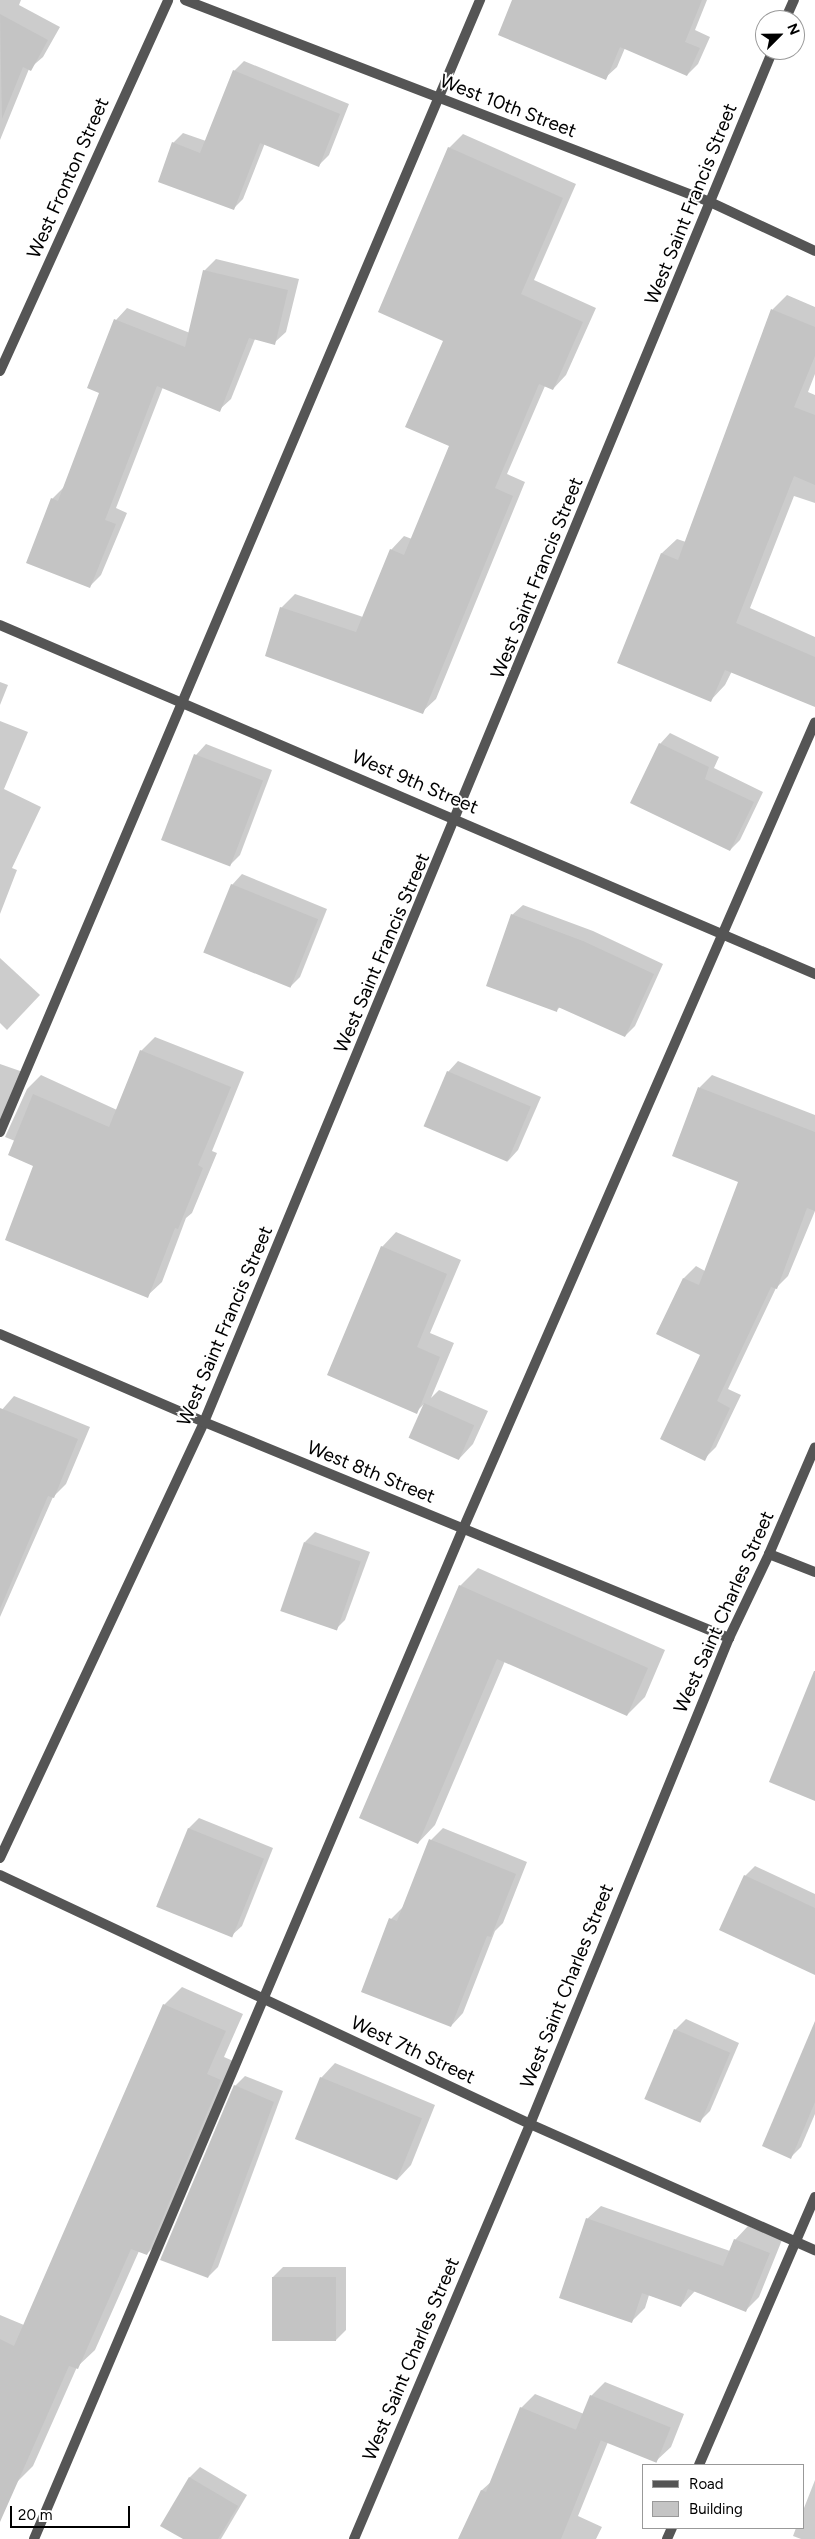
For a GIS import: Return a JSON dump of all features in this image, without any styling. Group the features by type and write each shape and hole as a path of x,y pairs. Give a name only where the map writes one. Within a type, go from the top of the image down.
{"street":[{"name":"West Fronton Street","path":"0,370 168,0"},
{"name":"West 10th Street","path":"185,0 710,202 815,251"},
{"path":"0,1132 480,0"},
{"name":"West Saint Francis Street","path":"0,1858 204,1422 457,819 769,60"},
{"name":"West 9th Street","path":"0,625 457,819 815,974"},
{"path":"34,2539 463,1529 724,935 815,722"},
{"name":"West 8th Street","path":"0,1334 204,1422 729,1638"},
{"name":"West Saint Charles Street","path":"354,2539 530,2124 729,1638 769,1554 815,1447"},
{"path":"769,1554 815,1572"},
{"name":"West 7th Street","path":"0,1875 530,2124 815,2250"},
{"path":"699,2464 815,2197"}],"building":[{"path":"512,0 702,0 685,42 700,48 687,76 620,47 606,80 498,35"},
{"path":"0,14 48,40 31,71 23,67 2,119"},
{"path":"233,70 340,114 319,167 260,143 234,210 158,182 172,142 200,153"},
{"path":"448,147 563,198 521,294 583,322 553,390 539,384 495,488 513,496 423,714 265,656 280,607 356,632 390,549 404,555 449,446 405,427 443,341 378,312"},
{"path":"203,270 288,290 275,345 249,338 220,412 157,386 105,520 116,524 90,588 26,563 51,498 58,501 99,393 87,388 114,319 185,347"},
{"path":"771,309 815,327 815,356 794,407 815,415 815,485 794,476 736,623 815,657 815,707 725,670 711,702 617,663 661,553 678,560"},
{"path":"659,743 709,767 705,779 754,802 730,851 630,803"},
{"path":"194,754 263,781 230,866 161,840"},
{"path":"231,884 318,919 290,988 203,953"},
{"path":"511,914 583,941 654,974 625,1037 558,1007 557,1012 486,986"},
{"path":"140,1050 231,1087 198,1165 203,1168 178,1229 175,1228 148,1298 5,1240 33,1166 8,1155 33,1094 109,1127"},
{"path":"447,1071 531,1107 507,1162 424,1126"},
{"path":"698,1087 815,1132 815,1211 807,1208 777,1289 771,1287 717,1401 730,1408 705,1461 660,1439 700,1355 656,1334 683,1278 699,1285 738,1182 672,1156"},
{"path":"381,1246 447,1274 417,1347 440,1357 417,1414 327,1375"},
{"path":"424,1403 474,1425 459,1460 409,1438"},
{"path":"0,1408 78,1439 54,1498 48,1496 0,1609"},
{"path":"304,1542 361,1562 337,1631 280,1611"},
{"path":"459,1585 648,1668 627,1716 497,1659 418,1844 359,1818"},
{"path":"815,1671 815,1801 769,1782"},
{"path":"188,1828 264,1859 232,1938 156,1907"},
{"path":"429,1839 516,1874 491,1937 487,1936 451,2027 361,1992 389,1918 397,1921"},
{"path":"744,1875 815,1908 815,1975 719,1930"},
{"path":"163,2004 226,2031 207,2074 221,2080 147,2255 131,2249 78,2369 69,2366 0,2522 0,2339 14,2346"},
{"path":"815,2021 815,2102 791,2159 762,2146"},
{"path":"674,2029 730,2053 700,2123 644,2099"},
{"path":"320,2077 422,2118 397,2180 295,2139"},
{"path":"234,2085 274,2102 208,2278 160,2260"},
{"path":"586,2218 723,2266 734,2239 770,2253 746,2312 688,2289 681,2307 642,2293 632,2323 559,2298"},
{"path":"272,2277 336,2277 336,2341 272,2341"},
{"path":"590,2395 671,2428 656,2463 576,2430"},
{"path":"520,2407 601,2440 561,2539 458,2539 481,2490 486,2492"},
{"path":"189,2477 238,2506 218,2539 183,2539 160,2526"}]}
